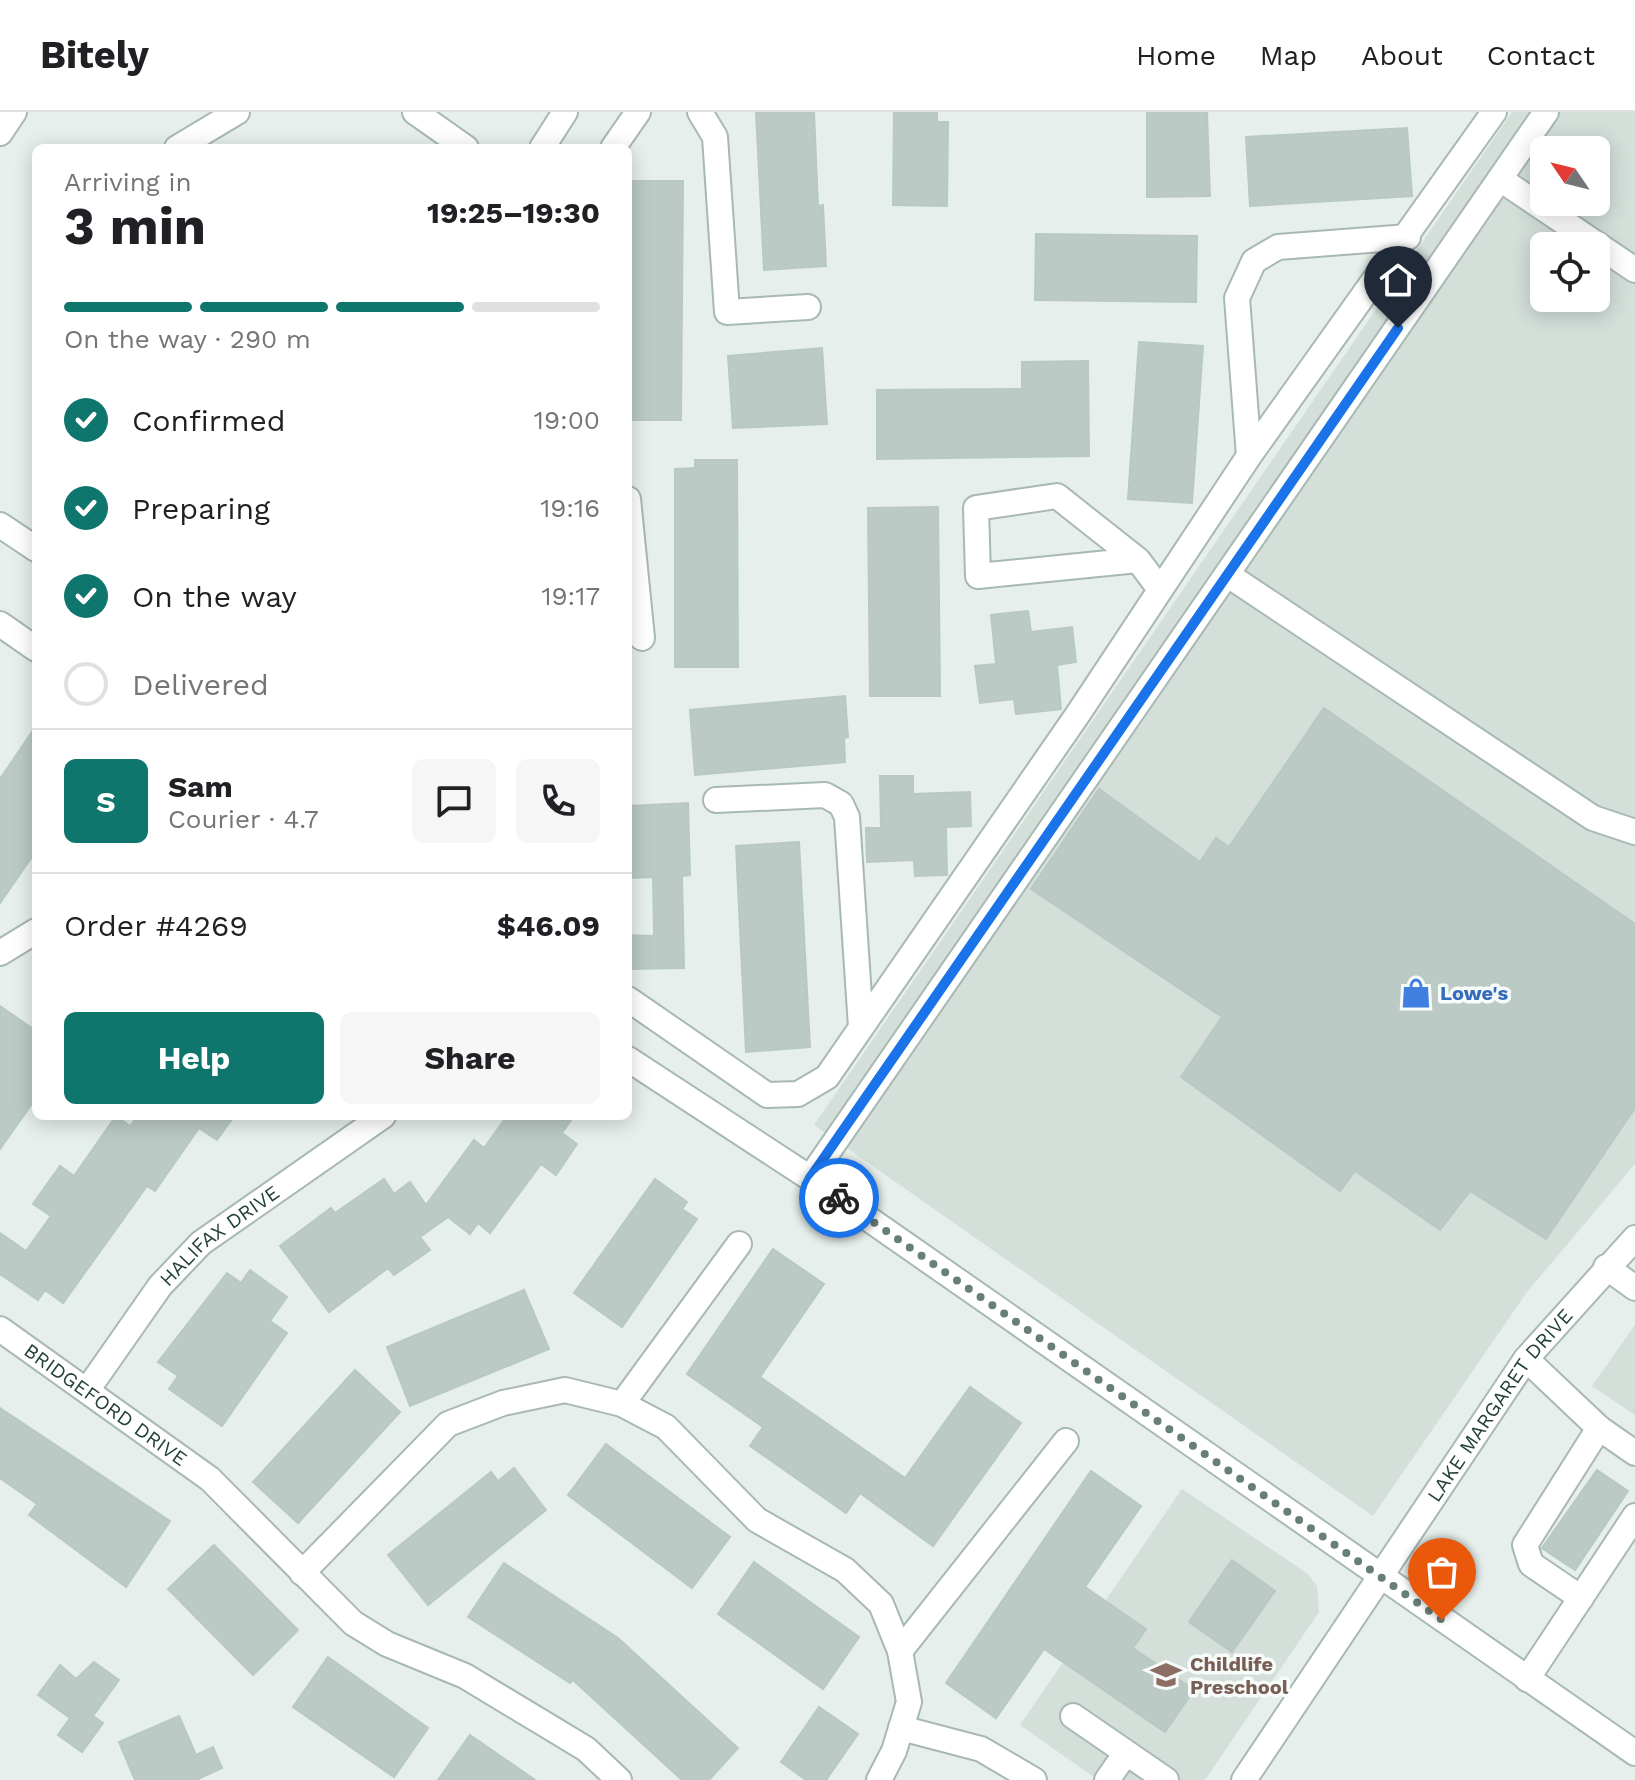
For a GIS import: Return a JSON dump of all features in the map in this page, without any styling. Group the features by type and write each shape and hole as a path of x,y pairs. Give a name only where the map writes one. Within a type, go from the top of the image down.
{"street":[{"path":"0,133 14,112"},
{"path":"184,144 237,112"},
{"path":"415,112 460,144"},
{"path":"545,144 565,112"},
{"path":"616,144 638,112"},
{"path":"700,112 715,137 727,312 808,307"},
{"path":"632,1002 767,1095 782,1097 798,1094 827,1077 1078,714 1249,456 1408,237 1494,112"},
{"path":"810,1178 1546,112"},
{"path":"1500,179 1635,270"},
{"path":"1249,456 1237,298 1254,261 1278,247 1408,237"},
{"path":"1138,560 978,576 976,508 1057,496 1138,560 1159,588"},
{"path":"0,525 32,546"},
{"path":"632,539 642,638"},
{"path":"1228,575 1593,818 1635,832"},
{"path":"0,624 32,646"},
{"path":"716,800 825,795 841,804 847,817 861,1027"},
{"path":"0,953 32,933"},
{"path":"632,1062 810,1178 1635,1753"},
{"name":"HALIFAX DRIVE","path":"88,1389 160,1286 201,1243 377,1120"},
{"name":"LAKE MARGARET DRIVE","path":"1244,1780 1526,1359 1635,1238"},
{"path":"622,1404 739,1244"},
{"path":"1606,1267 1635,1288"},
{"name":"BRIDGEFORD DRIVE","path":"0,1329 210,1479 353,1623 387,1644 465,1676 586,1749 619,1780"},
{"path":"1526,1359 1599,1428 1635,1453"},
{"path":"302,1573 448,1424 503,1403 565,1390 622,1404 666,1427 757,1520 845,1570 881,1604 900,1651 909,1702 879,1780"},
{"path":"1581,1598 1531,1564 1525,1545 1599,1428"},
{"path":"900,1651 1066,1441"},
{"path":"1527,1679 1635,1516"},
{"path":"1073,1716 1166,1780"},
{"path":"901,1728 981,1749 1034,1780"},
{"path":"1107,1780 1126,1753"}],"shaded area":[{"path":"1512,112 1635,112 1635,1164 1527,1292 1373,1516 814,1125"},
{"path":"1635,1325 1635,1415 1592,1386"},
{"name":"Childlife Preschool","path":"1182,1489 1308,1574 1317,1586 1319,1612 1205,1780 1098,1780 1020,1725"}],"building":[{"path":"756,112 814,112 818,206 823,205 826,266 764,270"},
{"path":"894,112 937,112 937,122 948,122 947,206 893,205"},
{"path":"1147,112 1207,112 1210,196 1147,197"},
{"path":"1407,128 1412,196 1250,206 1246,137"},
{"path":"632,181 683,181 681,420 632,420"},
{"path":"1036,234 1197,236 1196,302 1035,300"},
{"path":"1139,342 1203,346 1192,503 1128,499"},
{"path":"822,348 827,424 733,428 728,356"},
{"path":"1088,361 1089,456 877,459 877,390 1022,389 1022,362"},
{"path":"695,460 737,460 738,667 675,667 675,469 695,468"},
{"path":"938,507 940,696 870,696 868,508"},
{"path":"1028,611 1031,632 1072,627 1076,662 1057,665 1061,709 1016,714 1014,699 980,703 975,666 996,664 991,615"},
{"path":"845,696 848,737 844,738 845,762 695,775 690,710"},
{"path":"1324,708 1635,924 1635,1108 1546,1239 1470,1191 1440,1230 1355,1171 1340,1191 1181,1077 1222,1017 1031,889 1099,789 1200,862 1216,838 1229,847"},
{"path":"32,732 32,857 0,903 0,779"},
{"path":"880,776 913,776 913,794 970,792 971,826 946,827 947,875 915,876 914,860 867,862 866,828 881,828"},
{"path":"688,803 690,875 682,876 684,968 632,969 632,935 654,936 653,877 632,878 632,806"},
{"path":"799,842 810,1047 746,1052 736,846"},
{"path":"0,1006 32,1028 32,1104 0,1149"},
{"path":"113,1120 122,1120 130,1126 135,1120 231,1120 217,1140 199,1128 155,1191 147,1186 63,1303 45,1290 38,1300 0,1274 0,1233 26,1251 51,1216 33,1204 60,1166 74,1176"},
{"path":"504,1120 571,1120 562,1133 577,1144 556,1175 541,1164 490,1233 478,1223 470,1234 448,1217 420,1237 430,1250 394,1275 388,1268 329,1312 280,1246 331,1208 335,1213 384,1179 394,1194 410,1182 426,1205 474,1140 484,1148"},
{"path":"655,1179 687,1202 682,1209 697,1219 622,1327 574,1293"},
{"path":"773,1249 824,1284 760,1377 905,1478 970,1387 1021,1423 933,1546 860,1493 846,1513 750,1446 763,1427 687,1374"},
{"path":"250,1270 287,1297 270,1321 287,1333 222,1426 169,1389 178,1376 158,1362 227,1273 241,1283"},
{"path":"524,1290 549,1349 410,1406 387,1347"},
{"path":"355,1370 400,1412 298,1523 253,1482"},
{"path":"0,1408 170,1521 126,1587 29,1515 37,1504 0,1478"},
{"path":"606,1444 730,1537 692,1588 568,1495"},
{"path":"514,1468 546,1510 428,1605 388,1555 491,1472 498,1481"},
{"path":"1597,1470 1628,1491 1575,1570 1542,1548"},
{"path":"1091,1471 1141,1506 1085,1587 1146,1629 1133,1648 1194,1690 1165,1732 1044,1649 996,1718 946,1683"},
{"path":"214,1545 298,1630 253,1675 168,1589"},
{"path":"1232,1560 1275,1591 1232,1652 1189,1622"},
{"path":"754,1562 859,1637 823,1689 718,1614"},
{"path":"504,1563 618,1638 738,1748 709,1780 682,1780 573,1680 570,1683 468,1617"},
{"path":"328,1657 428,1728 394,1777 293,1707"},
{"path":"94,1662 119,1680 93,1716 103,1723 82,1752 58,1735 70,1718 38,1695 60,1665 76,1679"},
{"path":"819,1707 858,1734 826,1780 806,1780 781,1762"},
{"path":"179,1716 196,1755 213,1747 222,1768 196,1780 135,1780 119,1742"},
{"path":"470,1735 535,1780 438,1780"}],"way so far":[{"path":"839,1198 1442,1620"}],"place":[{"name":"Lowe's","path":"1416,993"},
{"name":"Childlife Preschool","path":"1166,1675"}],"route":[{"path":"839,1198 810,1178 1398,328"}]}
